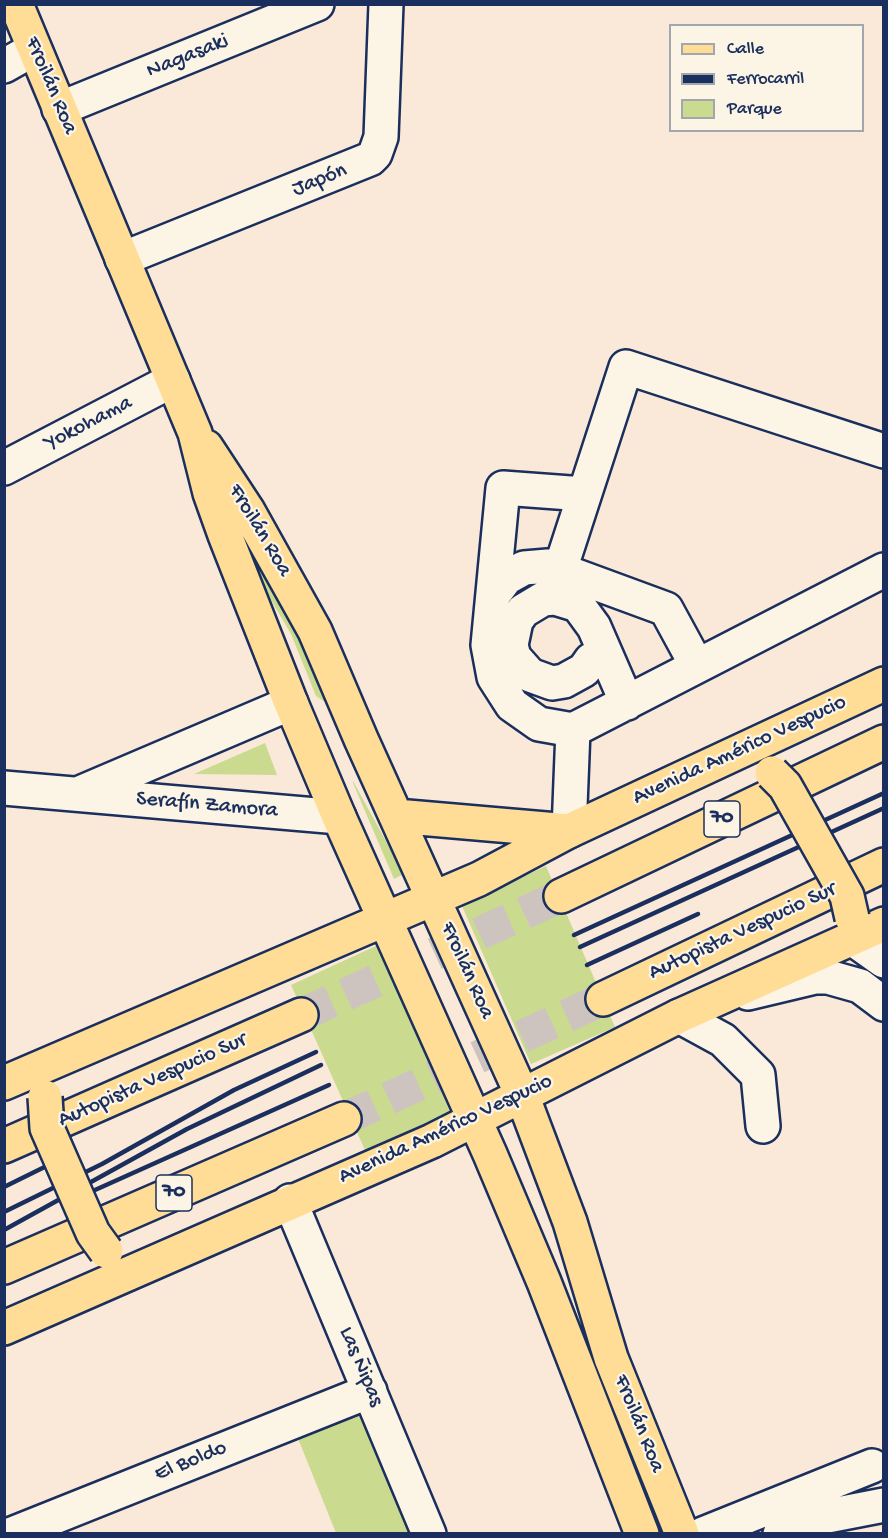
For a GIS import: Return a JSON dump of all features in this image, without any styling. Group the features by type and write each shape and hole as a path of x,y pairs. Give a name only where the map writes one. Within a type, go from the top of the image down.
{"main road":[{"name":"Froilán Roa","path":"16,4 195,433 210,493 225,536 291,703 339,817 475,1119 544,1282 642,1533"},
{"name":"Froilán Roa","path":"195,433 230,481 295,591 315,631 361,739 522,1095 570,1222 611,1358 682,1533"},
{"name":"Avenida Américo Vespucio","path":"4,1083 54,1064 479,879 569,831 884,684"},
{"path":"291,703 361,739"},
{"name":"70","path":"561,896 884,742"},
{"path":"727,757 754,764 772,773 785,786 863,927"},
{"path":"396,816 569,831"},
{"name":"Autopista Vespucio Sur","path":"603,999 884,865"},
{"name":"Avenida Américo Vespucio","path":"4,1328 432,1141 679,1016 863,927"},
{"name":"Autopista Vespucio Sur","path":"4,1146 301,1015"},
{"path":"54,1064 45,1097 47,1128 93,1233 106,1251 122,1261 142,1268"},
{"name":"70","path":"4,1267 344,1119"}],"street":[{"name":"Nagasaki","path":"60,109 317,4"},
{"name":"Japón","path":"122,259 370,159 375,154 381,138 386,4"},
{"path":"4,66 34,49"},
{"path":"560,570 626,367 884,451"},
{"name":"Yokohama","path":"4,468 174,380"},
{"path":"584,494 504,488 488,645 489,661 501,692 518,710 539,724 573,730 884,570"},
{"path":"494,594 506,578 524,568 548,566 560,570 666,609 697,666"},
{"path":"591,660 585,670 564,681 552,683 530,675 521,667 513,651 512,633 522,611 543,599 555,598 578,605 594,627 627,703"},
{"name":"Serafín Zamora","path":"76,795 291,703"},
{"path":"569,831 573,730"},
{"name":"Serafín Zamora","path":"4,788 339,817"},
{"path":"863,927 884,961"},
{"path":"714,1000 815,977 828,977 860,986 884,1005"},
{"path":"679,1016 723,1040 758,1075 763,1126"},
{"name":"Las Ñipas","path":"290,1202 429,1533"},
{"name":"El Boldo","path":"12,1533 370,1391"},
{"path":"703,1533 872,1466"},
{"path":"780,1533 818,1518 884,1505"}],"green space":[{"path":"209,467 253,537 334,708 316,696 291,634 251,566"},
{"path":"265,743 277,775 194,774"},
{"path":"353,781 404,874 394,879 353,783"},
{"path":"546,866 615,1027 531,1064 462,906"},
{"path":"378,945 450,1112 365,1150 291,985"},
{"path":"362,1405 419,1533 336,1533 295,1431"}],"tunnel":[{"path":"301,1015 561,896"},
{"path":"344,1119 603,999"}],"railway":[{"path":"574,935 884,793"},
{"path":"580,947 884,808"},
{"path":"587,965 698,914"},
{"path":"4,1212 102,1164 234,1090 316,1052"},
{"path":"4,1230 187,1129 321,1065"},
{"path":"95,1190 329,1085"},
{"path":"4,1187 75,1152"}]}
